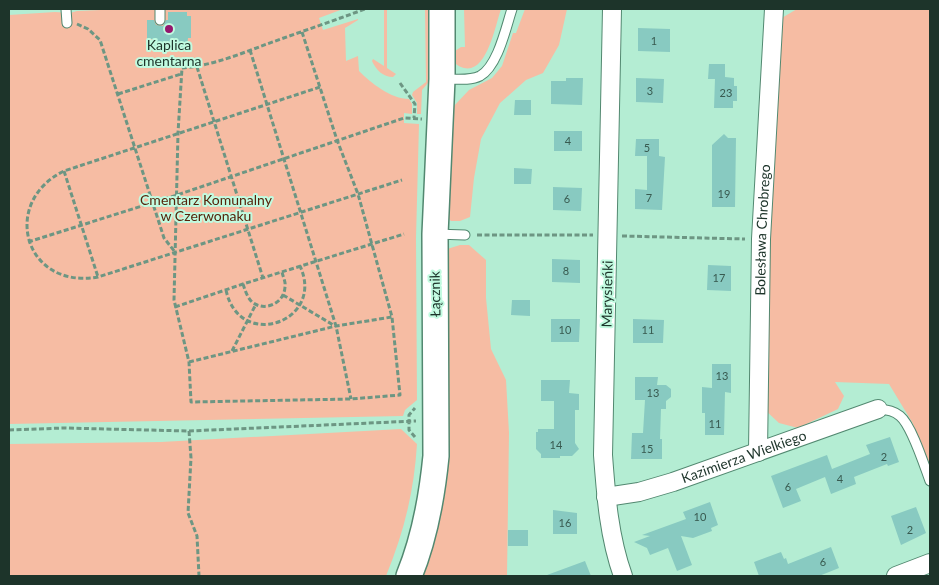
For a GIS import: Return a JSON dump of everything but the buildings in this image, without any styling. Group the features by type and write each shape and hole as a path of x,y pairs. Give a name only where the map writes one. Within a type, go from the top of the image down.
{"street":[{"name":"Łącznik","path":"409,576 426,524 436,456 435,234 442,79 442,9"},
{"name":"Marysieńki","path":"612,9 603,455 606,497 614,547 623,576"},
{"name":"Bolesława Chrobrego","path":"758,452 761,239 774,9"},
{"name":"Kazimierza Wielkiego","path":"606,497 639,492 673,482 878,409"},
{"path":"896,576 930,563"}],"lane":[{"path":"66,9 67,23"},
{"path":"160,9 160,20"},
{"path":"442,79 469,79 480,76 489,68 495,60 512,9"},
{"path":"435,234 465,235"},
{"path":"878,409 891,410 900,416 907,425 930,481"}],"path":[{"path":"302,32 337,140 358,194 392,317 400,395 350,399 191,402 189,362 174,300 178,133 182,68 197,67 366,9"},
{"path":"67,23 78,24 88,28 100,40 164,238 175,252"},
{"path":"250,50 336,326 350,399"},
{"path":"197,67 263,278"},
{"path":"118,94 181,74"},
{"path":"400,83 415,104 414,118"},
{"path":"320,87 64,171 51,177 39,187 30,201 26,220 28,242 39,260 56,274 69,278 84,279 98,277 402,180"},
{"path":"28,242 177,195 404,118 440,120"},
{"path":"64,171 98,277"},
{"path":"175,307 404,234"},
{"path":"226,290 232,308 248,321 260,324 274,324 286,319 300,305 305,283 300,266"},
{"path":"243,284 247,296 256,304 272,305 283,295 286,287 282,272"},
{"path":"283,295 336,326"},
{"path":"232,352 256,304"},
{"path":"189,362 336,326 392,317"},
{"path":"9,430 64,428 189,431 437,421"},
{"path":"189,431 191,458 188,513 197,536 199,576"}],"green space":[{"name":"Cmentarz Komunalny w Czerwonaku","path":"124,9 343,9 319,18 323,30 358,19 345,28 346,61 358,56 359,71 369,80 388,93 409,99 412,104 412,114 404,113 404,123 419,124 416,238 417,400 405,410 403,416 9,424 9,15"},
{"path":"382,9 387,9 387,68 396,74 393,77 386,76 380,72 372,61 373,59 384,66 384,10"},
{"path":"425,9 428,9 428,83 422,90 421,114 417,114 417,103 412,95 413,92 426,82"},
{"path":"464,9 501,9 486,53 480,62 472,68 463,68 452,61 452,53 461,47 465,47"},
{"path":"525,9 567,9 559,45 543,73 526,80 500,103 481,139 470,217 460,221 451,221 444,214 453,107 469,90 492,78 502,66 513,33 516,33"},
{"path":"797,9 930,10 930,465 912,422 889,384 835,382 844,396 838,409 798,428 779,423 765,410 777,37 780,19"},
{"path":"460,245 469,245 486,260 486,298 491,349 506,380 509,433 507,576 419,576 444,250"},
{"path":"401,429 417,444 416,462 407,512 386,576 9,576 9,444 161,442"}],"place":[{"name":"Kaplica cmentarna","path":"169,29"}]}
